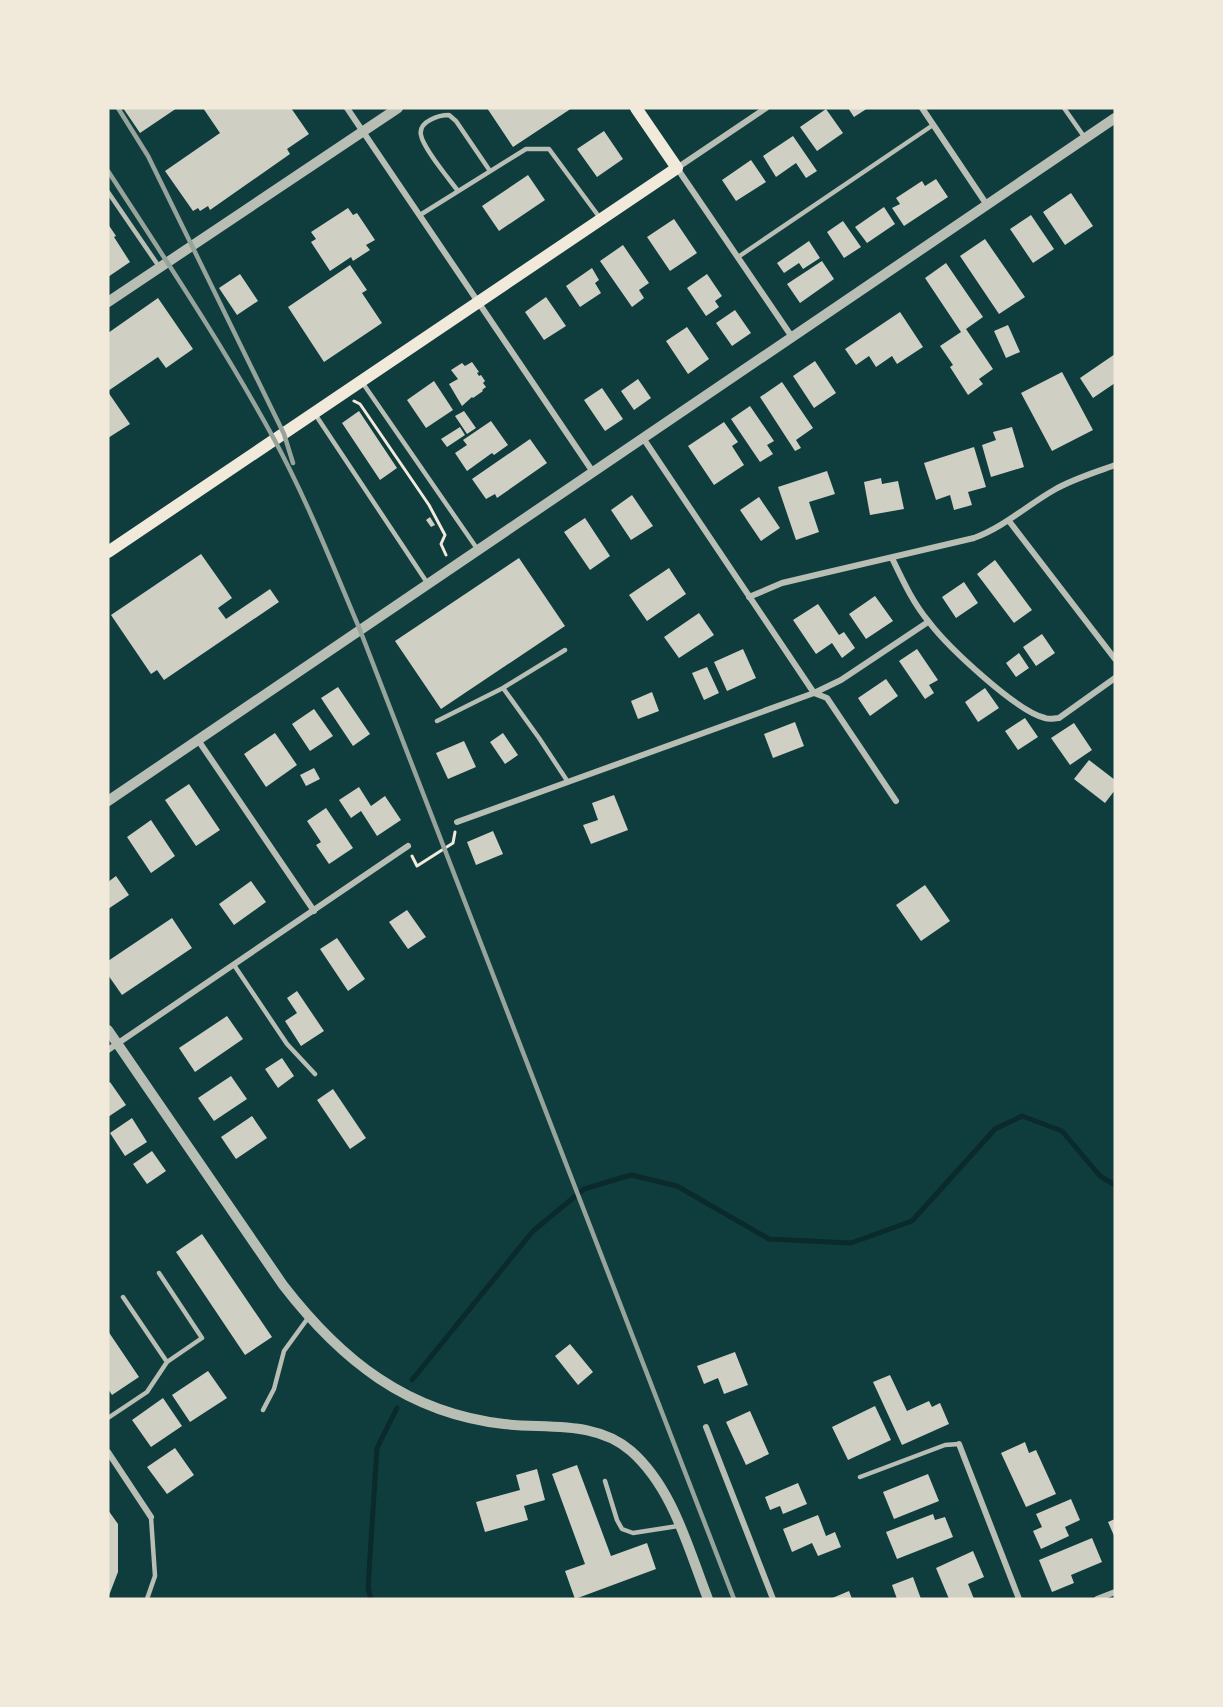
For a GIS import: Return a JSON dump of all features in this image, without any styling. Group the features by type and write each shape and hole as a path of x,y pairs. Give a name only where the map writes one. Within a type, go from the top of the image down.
{"main road":[{"path":"108,552 677,168 636,108"}],"street":[{"path":"347,108 593,472"},
{"path":"108,302 398,108"},
{"path":"766,108 677,168 792,337"},
{"path":"922,108 987,205"},
{"path":"108,801 1115,118"},
{"path":"644,438 814,693 826,698 896,801"},
{"path":"749,597 792,581 974,538 993,531 1052,491 1115,465"},
{"path":"1009,521 1115,659"},
{"path":"892,558 910,596 928,622 979,673 1025,708 1048,719 1059,718 1115,678"},
{"path":"457,822 814,693 841,680 928,622"},
{"path":"198,740 314,911"},
{"path":"113,1047 408,846"},
{"path":"108,1030 113,1047 283,1286 308,1318 339,1349 369,1373 422,1404 458,1416 504,1424 582,1429 608,1438 628,1449 660,1484 708,1599"},
{"path":"706,1427 773,1599"},
{"path":"959,1444 1019,1599"},
{"path":"108,1452 151,1517"},
{"path":"1097,1599 1115,1592"}],"lane":[{"path":"1064,108 1085,139"},
{"path":"458,191 429,150 421,134 422,128 439,115 449,114 456,121 490,171"},
{"path":"738,257 933,125"},
{"path":"420,215 526,149 549,149 600,220"},
{"path":"108,192 160,268"},
{"path":"362,381 478,550"},
{"path":"314,413 428,584"},
{"path":"437,721 503,688 565,650"},
{"path":"503,688 568,782"},
{"path":"234,965 287,1044 315,1074"},
{"path":"108,1418 147,1392 167,1362 202,1338 159,1274"},
{"path":"123,1297 167,1362"},
{"path":"263,1410 274,1389 284,1351 308,1318"},
{"path":"860,1477 945,1445 959,1444"},
{"path":"605,1481 622,1529 633,1533 679,1526"},
{"path":"147,1599 155,1576 151,1517"}],"path":[{"path":"341,395 360,404 429,505 445,536 441,544 452,568"},
{"path":"408,846 417,866 453,843 457,822"}],"building":[{"path":"123,108 177,108 140,133"},
{"path":"203,108 291,108 309,134 287,149 290,154 210,210 208,206 200,211 198,208 193,211 165,171 220,133"},
{"path":"487,108 572,108 513,147"},
{"path":"848,108 868,108 854,117"},
{"path":"826,109 843,133 817,151 800,127"},
{"path":"604,131 623,159 597,177 577,149"},
{"path":"793,136 817,171 806,178 796,163 776,177 763,156"},
{"path":"751,160 766,182 736,201 722,180"},
{"path":"528,175 545,200 499,231 482,206"},
{"path":"936,179 948,197 904,226 892,208 900,204 896,198 922,181 925,186"},
{"path":"1071,193 1093,226 1065,245 1043,212"},
{"path":"884,207 895,224 867,243 855,227"},
{"path":"348,208 353,215 357,213 375,240 366,245 370,250 353,261 351,257 330,271 311,242 316,239 311,232"},
{"path":"1031,215 1054,249 1033,263 1010,229"},
{"path":"674,219 697,253 670,271 647,237"},
{"path":"843,221 861,247 844,258 827,232"},
{"path":"108,224 130,262 108,277"},
{"path":"985,239 1025,297 999,314 960,256"},
{"path":"809,241 820,258 803,269 799,263 784,273 777,263"},
{"path":"623,245 649,283 639,290 644,298 632,307 600,261"},
{"path":"822,261 834,279 800,303 787,284"},
{"path":"946,263 983,317 966,329 993,369 979,379 983,384 968,395 950,367 953,365 940,346 961,332 925,278"},
{"path":"350,265 367,290 362,293 382,323 324,362 288,307"},
{"path":"592,268 599,280 595,283 601,293 580,307 566,286"},
{"path":"240,274 258,301 237,315 219,288"},
{"path":"707,274 722,296 715,301 719,307 706,316 687,288"},
{"path":"546,297 566,326 544,340 525,312"},
{"path":"158,298 193,349 166,368 158,357 108,391 108,333"},
{"path":"735,310 751,333 732,346 716,323"},
{"path":"900,312 923,347 897,364 892,356 876,367 869,356 856,365 845,349"},
{"path":"1008,325 1020,352 1006,358 994,331"},
{"path":"687,327 709,359 688,374 666,341"},
{"path":"1115,354 1115,383 1093,398 1080,378"},
{"path":"815,361 836,393 814,408 793,376"},
{"path":"472,362 479,376 481,375 485,381 483,383 486,387 462,406 449,384 458,379 451,370 462,363 465,366"},
{"path":"1062,372 1093,430 1052,451 1021,393"},
{"path":"638,379 651,398 634,410 621,391"},
{"path":"434,381 453,410 426,428 407,400"},
{"path":"782,382 813,428 796,440 801,448 795,451 760,397"},
{"path":"602,388 623,419 605,431 584,400"},
{"path":"108,392 130,424 108,438"},
{"path":"750,406 774,441 767,445 773,454 760,462 731,419"},
{"path":"359,411 397,468 380,480 342,423"},
{"path":"464,411 476,428 467,434 455,416"},
{"path":"491,421 508,445 494,455 492,453 467,471 455,453 467,445 463,440"},
{"path":"724,422 738,442 732,446 744,465 714,485 688,446"},
{"path":"460,427 465,435 447,447 441,439"},
{"path":"1012,427 1024,467 991,477 982,445 996,440 993,432"},
{"path":"530,439 547,463 497,498 495,494 486,499 472,479"},
{"path":"974,447 986,487 968,492 972,505 954,510 950,495 936,500 924,463"},
{"path":"827,471 835,494 809,502 819,532 796,540 778,487"},
{"path":"881,478 882,484 898,481 904,509 870,515 864,482"},
{"path":"632,495 653,526 631,540 611,510"},
{"path":"759,497 780,528 761,541 740,510"},
{"path":"430,517 435,525 431,527 426,520"},
{"path":"585,518 610,556 590,570 564,532"},
{"path":"201,554 232,598 218,608 226,619 270,589 279,602 164,680 157,670 151,674 111,615"},
{"path":"519,558 565,626 441,709 395,641"},
{"path":"995,560 1032,610 1014,623 977,574"},
{"path":"669,568 686,594 647,621 629,595"},
{"path":"964,582 978,603 956,618 942,597"},
{"path":"875,596 893,621 866,639 849,614"},
{"path":"818,604 839,635 844,632 855,648 842,658 832,643 816,654 793,620"},
{"path":"699,613 714,635 679,658 664,637"},
{"path":"1042,634 1055,653 1036,666 1023,647"},
{"path":"743,649 756,678 727,691 714,662"},
{"path":"917,649 938,680 929,685 934,693 925,699 899,661"},
{"path":"1019,653 1029,668 1016,677 1006,663"},
{"path":"707,667 719,693 704,700 692,673"},
{"path":"886,679 898,696 870,716 858,698"},
{"path":"338,687 370,734 353,746 321,698"},
{"path":"985,688 999,708 978,722 965,702"},
{"path":"652,692 659,711 638,719 631,701"},
{"path":"314,709 333,736 310,751 292,724"},
{"path":"1025,718 1038,737 1018,750 1005,731"},
{"path":"795,722 804,746 773,758 764,734"},
{"path":"1074,723 1092,750 1070,765 1051,738"},
{"path":"275,733 297,765 266,787 244,754"},
{"path":"503,733 518,755 505,764 490,742"},
{"path":"464,741 476,767 448,779 436,753"},
{"path":"1089,760 1115,780 1115,790 1105,803 1074,779"},
{"path":"314,768 320,779 306,786 300,775"},
{"path":"189,784 220,830 196,846 165,800"},
{"path":"359,787 371,806 385,796 401,820 377,836 361,811 351,818 339,800"},
{"path":"614,795 628,830 591,844 583,825 598,820 592,803"},
{"path":"326,808 353,848 329,864 316,845 321,842 307,821"},
{"path":"151,820 175,856 151,873 127,837"},
{"path":"493,831 503,854 476,865 467,842"},
{"path":"116,876 129,895 108,909 108,882"},
{"path":"251,881 266,902 234,925 219,904"},
{"path":"925,885 950,921 921,941 896,905"},
{"path":"407,910 426,937 408,949 389,922"},
{"path":"172,918 192,948 122,995 108,975 108,961"},
{"path":"337,938 365,979 348,991 320,949"},
{"path":"297,991 324,1031 301,1046 285,1021 297,1013 287,998"},
{"path":"227,1016 243,1039 195,1072 179,1048"},
{"path":"282,1058 294,1076 278,1088 265,1069"},
{"path":"231,1076 247,1099 214,1121 198,1098"},
{"path":"110,1082 126,1105 108,1117 108,1084"},
{"path":"333,1089 366,1138 350,1149 317,1100"},
{"path":"252,1116 267,1138 236,1159 221,1137"},
{"path":"132,1118 147,1142 125,1156 110,1133"},
{"path":"152,1151 166,1171 147,1184 133,1164"},
{"path":"202,1234 272,1337 245,1355 176,1252"},
{"path":"108,1331 139,1377 112,1395 108,1389"},
{"path":"570,1344 593,1372 578,1385 555,1356"},
{"path":"735,1352 748,1385 724,1394 718,1378 704,1384 697,1366"},
{"path":"208,1371 227,1398 190,1422 172,1395"},
{"path":"890,1375 907,1411 929,1401 932,1407 940,1403 949,1424 902,1445 873,1382"},
{"path":"163,1398 182,1426 151,1447 132,1420"},
{"path":"875,1406 891,1440 848,1460 832,1427"},
{"path":"750,1411 769,1454 746,1465 726,1422"},
{"path":"1025,1442 1029,1453 1036,1450 1056,1494 1026,1507 1001,1453"},
{"path":"175,1448 194,1475 167,1494 147,1467"},
{"path":"577,1465 611,1556 647,1543 656,1569 575,1599 565,1571 585,1564 552,1474"},
{"path":"537,1469 545,1500 524,1506 528,1520 485,1532 476,1502 520,1490 516,1475"},
{"path":"928,1474 939,1501 894,1519 883,1492"},
{"path":"798,1483 807,1504 783,1514 780,1506 770,1510 765,1497"},
{"path":"1071,1499 1080,1520 1065,1527 1069,1536 1041,1549 1033,1531 1042,1527 1036,1514"},
{"path":"108,1510 118,1524 118,1572 108,1598"},
{"path":"933,1514 935,1520 945,1517 953,1537 897,1559 886,1532"},
{"path":"818,1515 826,1536 835,1532 841,1547 818,1556 812,1543 792,1552 783,1529"},
{"path":"1115,1519 1115,1538 1108,1522"},
{"path":"1092,1538 1102,1562 1071,1575 1074,1583 1052,1592 1039,1560"},
{"path":"973,1551 984,1577 968,1584 974,1599 949,1599 936,1568"},
{"path":"913,1577 921,1599 897,1599 892,1585"},
{"path":"849,1591 852,1599 830,1599"}],"waterway":[{"path":"412,1380 533,1231 584,1189 631,1175 677,1186 769,1239 851,1243 912,1221 995,1129 1022,1116 1062,1131 1100,1176 1115,1185"},
{"path":"371,1599 368,1588 377,1448 397,1408"}],"railway":[{"path":"118,108 148,156 284,434 293,463"},
{"path":"108,171 194,304 255,405 286,462 319,533 360,630 734,1599"}]}
